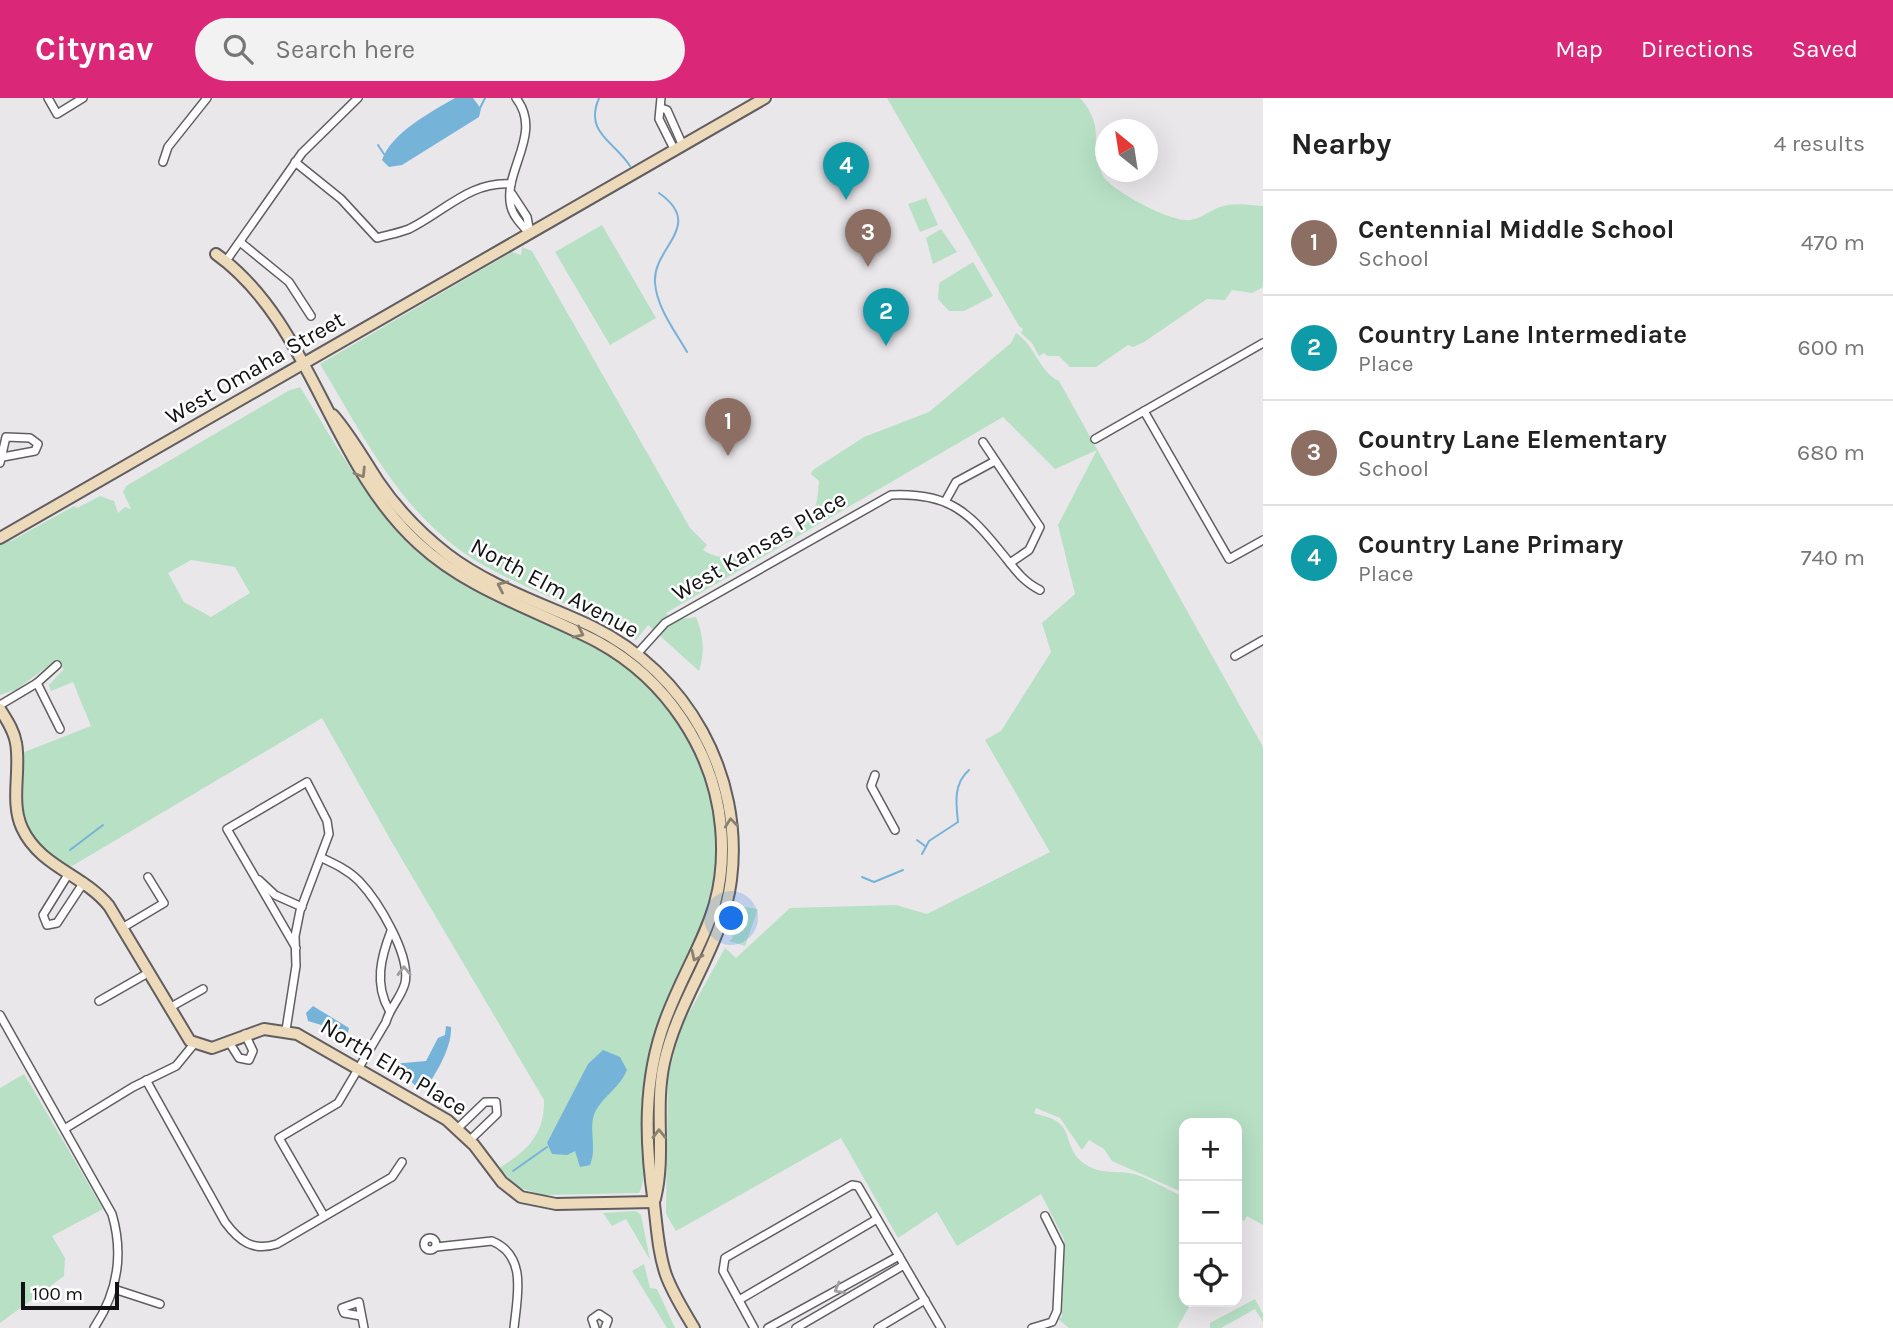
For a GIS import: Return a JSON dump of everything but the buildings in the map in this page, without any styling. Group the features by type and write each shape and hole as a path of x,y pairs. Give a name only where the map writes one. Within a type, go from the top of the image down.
{"main road":[{"name":"West Omaha Street","path":"0,538 765,98"},
{"path":"216,254 261,296 303,365"},
{"name":"North Elm Avenue","path":"303,365 330,412 350,434 379,482 404,514 449,555 483,577 604,633 634,659 666,681 705,735 733,840 717,935 681,1010 668,1046 660,1085 660,1181 654,1202"},
{"path":"0,707 15,739 17,804 21,825 39,854 84,882 104,899 187,1038 194,1044"},
{"name":"North Elm Place","path":"194,1044 212,1048 244,1034 264,1029 286,1030 311,1040 458,1128 502,1182 529,1200 556,1204 654,1202"},
{"path":"654,1202 666,1276 694,1328"}],"street":[{"path":"48,98 58,114 83,98"},
{"path":"163,162 168,146 207,98"},
{"path":"342,98 349,106"},
{"path":"226,261 295,162 359,98"},
{"path":"516,98 524,108 526,125 523,150 511,184 512,194 527,217 530,234"},
{"path":"661,98 657,115 679,148"},
{"path":"661,107 667,110 679,148"},
{"path":"662,124 670,120"},
{"path":"295,162 341,199 377,238 408,229 475,189 492,183 511,184"},
{"path":"240,242 289,282 312,316"},
{"path":"1096,439 1263,343"},
{"path":"1144,411 1229,559 1263,540"},
{"path":"6,437 30,438 37,444 35,451 2,460 3,440 6,437"},
{"path":"983,442 1040,527 1029,550 1010,563"},
{"path":"995,461 956,482 946,500 982,528 1025,582 1040,590"},
{"name":"West Kansas Place","path":"634,659 665,623 873,503 891,495 913,494 946,500"},
{"path":"1235,656 1263,640"},
{"path":"0,707 37,683 57,666"},
{"path":"37,683 60,729"},
{"path":"875,775 872,786 895,830"},
{"path":"286,1030 302,907 322,858 329,827 307,782 227,829 296,948"},
{"path":"322,858 348,871 361,883 391,931 406,964 405,982 399,999 389,1010 386,1022 338,1103 279,1138 324,1216"},
{"path":"69,873 43,915 47,925 57,923 84,882"},
{"path":"253,875 275,895 302,907"},
{"path":"122,928 164,903 148,877"},
{"path":"389,1010 380,985 381,957 391,931"},
{"path":"99,1001 148,973"},
{"path":"169,1008 203,989"},
{"path":"0,1015 66,1128 111,1214 118,1252 114,1289 94,1328"},
{"path":"229,1042 241,1060 249,1060 253,1051 244,1034"},
{"path":"66,1128 146,1080 176,1066 194,1044"},
{"path":"146,1080 225,1222 238,1239 252,1246 273,1245 392,1177 402,1162"},
{"path":"458,1128 485,1101 496,1102 497,1114 470,1140"},
{"path":"754,1328 723,1271 725,1258 852,1185 858,1186 941,1328"},
{"path":"1032,1328 1052,1322 1057,1311 1060,1246 1045,1216"},
{"path":"739,1300 877,1219"},
{"path":"436,1247 492,1241 513,1258 518,1277 514,1328"},
{"path":"768,1328 899,1256"},
{"path":"796,1328 904,1265"},
{"path":"114,1289 160,1304"},
{"path":"878,1328 925,1300"},
{"path":"594,1328 594,1317 602,1314 608,1320 605,1328"},
{"path":"361,1316 364,1328"}],"green space":[{"path":"887,98 1080,98 1093,118 1095,127 1095,182 1108,182 1156,211 1181,220 1194,219 1216,208 1231,205 1263,206 1263,287 1252,293 1232,290 1225,300 1207,299 1144,342 1133,347 1128,345 1096,367 1070,367 1059,356 1048,356 1044,353 1039,356 1032,343 1021,333 1023,329"},
{"path":"926,198 938,225 920,232 908,204"},
{"path":"602,225 656,318 610,345 555,252"},
{"path":"941,229 957,252 933,264 926,238"},
{"path":"522,247 532,251 690,528 707,545 703,550 717,556 749,556 766,551 796,533 816,505 819,481 811,474 813,470 864,437 929,412 1011,343 1016,333 1023,338 1046,371 1059,381 1263,747 1263,1225 1247,1216 1244,1221 1242,1220 1242,1118 1179,1118 1179,1191 1112,1161 1104,1149 1089,1140 1082,1150 1060,1118 1036,1108 1034,1113 1059,1123 1076,1155 1093,1169 1136,1175 1179,1194 1179,1307 1189,1307 1177,1328 1069,1328 1058,1319 1062,1317 1064,1239 1041,1194 957,1246 937,1212 898,1238 841,1138 676,1231 666,1214 668,1078 680,1029 725,948 736,958 790,908 896,905 927,914 1050,852 985,740 1001,731 1051,652 1042,623 1075,594 1058,525 1097,450 1055,469 1003,417 666,613 674,620 696,617 703,644 699,671 648,625 636,640 497,573 451,543 427,522 387,473 320,364 512,252 521,255"},
{"path":"973,262 993,296 964,311 949,311 938,299 939,283"},
{"path":"300,387 373,501 390,522 429,560 471,588 584,640 632,670 676,717 692,745 705,775 713,806 717,838 716,870 706,913 664,1006 651,1047 643,1100 645,1164 639,1193 542,1195 518,1187 499,1168 518,1156 532,1141 541,1123 544,1100 322,718 72,866 54,861 41,851 32,838 23,804 22,753 91,726 73,682 51,691 49,685 64,669 55,661 17,689 0,695 0,541 11,541 74,506 77,508 100,496 114,501 118,513 125,507 131,509 123,492 126,486 288,391","holes":["191,560 235,567 250,593 211,617 184,602 168,573"]},
{"path":"745,907 758,909 745,946 729,941 732,939 738,911"},
{"path":"24,1074 103,1209 52,1236 65,1258 64,1276 0,1323 0,1088"},
{"path":"636,1211 641,1215 650,1260 626,1219 612,1226 603,1213"},
{"path":"644,1264 650,1288 657,1289 675,1328 667,1328 632,1271"},
{"path":"1255,1299 1263,1314 1263,1322 1255,1309 1221,1328 1210,1328 1210,1323"}],"water":[{"path":"455,98 473,98 481,109 479,117 402,165 389,167 382,160 403,132"},
{"path":"313,1006 349,1028 348,1033 308,1021 306,1013"},
{"path":"446,1026 451,1027 451,1035 443,1059 426,1088 418,1088 392,1064 426,1061 438,1038 445,1035"},
{"path":"603,1050 620,1057 627,1070 596,1110 592,1123 592,1158 590,1165 580,1167 575,1151 567,1155 552,1154 547,1143 588,1064"}],"waterway":[{"path":"480,108 485,98"},
{"path":"599,98 595,110 598,128 630,166"},
{"path":"378,145 384,154"},
{"path":"659,193 672,205 678,216 678,226 656,270 656,292 667,319 687,352"},
{"path":"922,854 929,841 958,822 958,788 969,770"},
{"path":"70,850 103,825"},
{"path":"917,840 925,846"},
{"path":"862,877 874,882 903,870"},
{"path":"513,1171 547,1147"}],"place":[{"name":"Country Lane Primary","path":"846,200"},
{"name":"Country Lane Elementary","path":"868,267"},
{"name":"Country Lane Intermediate","path":"886,346"},
{"name":"Centennial Middle School","path":"728,456"}]}
